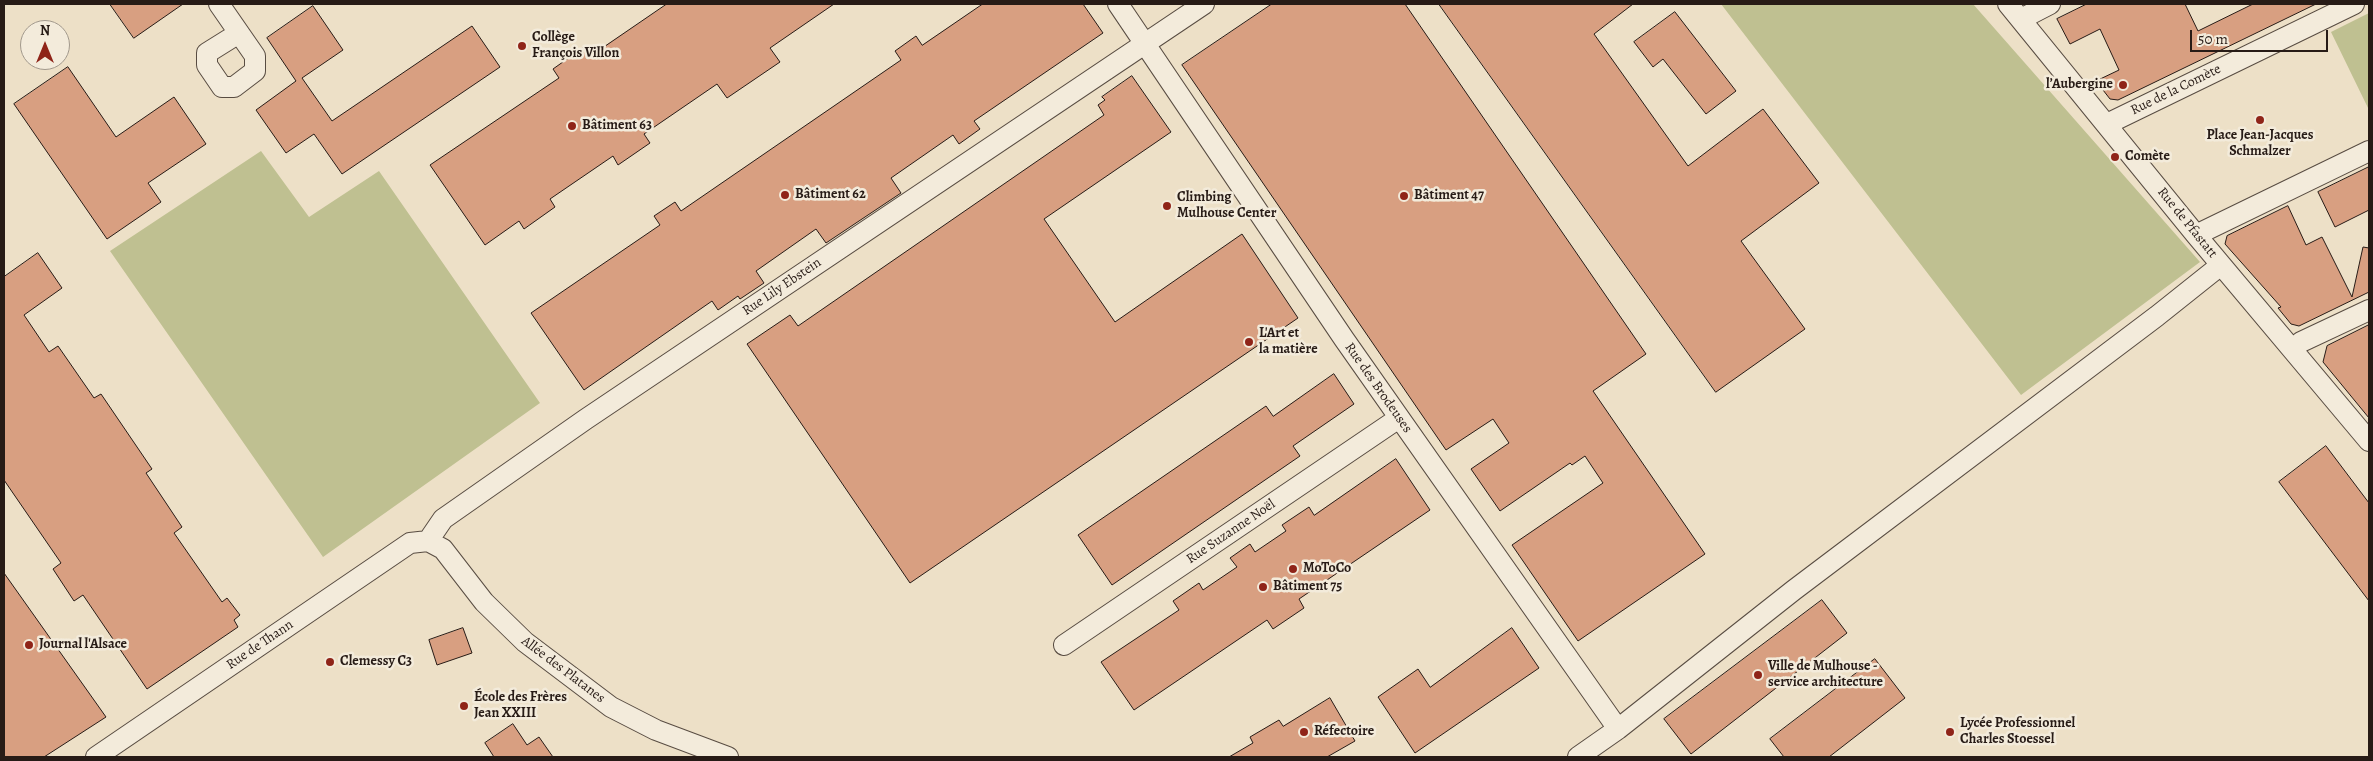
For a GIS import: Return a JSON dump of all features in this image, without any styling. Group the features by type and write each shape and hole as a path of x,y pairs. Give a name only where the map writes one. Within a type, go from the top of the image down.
{"street":[{"path":"219,4 239,33"},
{"name":"Rue des Brodeuses","path":"1118,4 1399,418 1618,729"},
{"name":"Rue Lily Ebstein","path":"428,541 443,519 578,424 1204,4"},
{"path":"2014,11 2050,4"},
{"name":"Rue de la Comète","path":"2107,124 2354,4"},
{"name":"Rue de Pfastatt","path":"2014,11 2196,235 2369,441"},
{"path":"2196,235 2369,151"},
{"path":"1578,757 1618,729 1794,590 2158,316 2221,265"},
{"path":"2293,349 2301,342 2369,310"},
{"name":"Rue Suzanne Noël","path":"1064,645 1399,418"},
{"name":"Rue de Thann","path":"96,757 410,543 428,541"},
{"name":"Allée des Platanes","path":"428,541 443,549 484,602 525,642 612,707 656,730 728,757"}],"green space":[{"path":"1721,4 1973,4 2200,262 2021,395"},
{"path":"2369,13 2369,110 2331,32"},
{"path":"261,151 309,217 379,171 540,403 323,557 110,251"}],"building":[{"path":"110,4 183,4 134,38"},
{"name":"Bâtiment 63","path":"667,4 834,4 770,48 780,62 727,98 717,84 644,134 650,143 618,165 613,156 550,199 555,207 524,229 519,221 485,245 430,165 559,78 553,69 584,47 590,56"},
{"name":"Bâtiment 62","path":"983,4 1083,4 1103,33 974,121 980,129 959,144 953,135 891,178 901,193 826,243 816,229 756,271 764,283 740,299 738,296 718,310 712,301 584,390 531,313 660,225 654,216 675,202 681,211 901,60 895,51 916,36 922,45"},
{"name":"Bâtiment 47","path":"1272,4 1405,4 1646,354 1593,391 1705,554 1578,641 1512,545 1603,483 1585,456 1572,465 1570,463 1500,511 1471,469 1509,443 1493,419 1446,450 1182,65"},
{"path":"1439,4 1633,4 1594,34 1688,166 1763,109 1819,183 1741,241 1805,329 1716,392"},
{"path":"2087,4 2185,4 2198,31 2253,4 2316,4 2118,100 2110,99 2096,81 2119,70 2100,29 2070,44 2057,19"},
{"path":"313,6 343,50 302,78 332,121 472,26 500,67 342,174 314,134 286,153 256,110 296,81 267,38"},
{"path":"1675,12 1736,91 1706,114 1663,59 1653,67 1634,42"},
{"path":"64,70 70,70 116,137 174,97 206,144 148,183 161,202 107,239 14,104"},
{"path":"1132,76 1171,132 1044,219 1115,322 1242,234 1298,318 910,583 747,344 790,315 798,326 1104,115 1098,105 1105,100 1102,97"},
{"path":"2369,167 2369,210 2335,227 2318,192"},
{"path":"2288,206 2306,245 2322,237 2352,297 2363,247 2369,248 2369,292 2299,326 2291,324 2278,308 2281,307 2225,244 2227,236"},
{"path":"38,253 62,288 24,315 49,352 58,346 94,398 101,394 152,469 146,473 182,527 174,533 222,602 227,598 240,615 234,620 238,627 147,689 83,595 74,601 53,569 61,563 4,480 4,277"},
{"path":"2369,325 2369,418 2323,362 2327,346"},
{"path":"1334,374 1354,404 1293,446 1300,456 1112,585 1078,535 1266,406 1273,416"},
{"path":"2326,446 2369,503 2369,601 2279,482"},
{"name":"Bâtiment 75","path":"1396,459 1430,510 1299,599 1304,608 1273,629 1267,620 1134,710 1101,662 1179,610 1173,601 1199,583 1203,590 1237,567 1230,558 1250,544 1255,552 1286,531 1282,525 1309,507 1314,515"},
{"name":"Journal l'Alsace","path":"4,573 106,717 44,757 4,757"},
{"name":"Ville de Mulhouse - service architecture","path":"1822,600 1847,633 1691,754 1664,719"},
{"path":"463,628 472,653 437,665 429,640"},
{"path":"1512,628 1539,668 1415,753 1378,697 1418,669 1430,687"},
{"path":"1875,659 1905,698 1829,757 1784,757 1770,739"},
{"name":"Réfectoire","path":"1330,698 1355,741 1327,757 1229,757 1253,743 1250,737 1279,720 1283,726"},
{"path":"513,724 527,745 539,737 553,757 494,757 485,743"}],"place":[{"name":"Collège François Villon","path":"522,46"},
{"name":"l’Aubergine","path":"2123,85"},
{"name":"Place Jean-Jacques Schmalzer","path":"2260,120"},
{"name":"Bâtiment 63","path":"572,126"},
{"name":"Comète","path":"2115,157"},
{"name":"Bâtiment 62","path":"785,195"},
{"name":"Bâtiment 47","path":"1404,196"},
{"name":"Climbing Mulhouse Center","path":"1167,206"},
{"name":"L'Art et la matière","path":"1249,342"},
{"name":"MoToCo","path":"1293,569"},
{"name":"Bâtiment 75","path":"1263,587"},
{"name":"Journal l'Alsace","path":"29,645"},
{"name":"Clemessy C3","path":"330,662"},
{"name":"Ville de Mulhouse - service architecture","path":"1758,675"},
{"name":"École des Frères Jean XXIII","path":"464,706"},
{"name":"Réfectoire","path":"1304,732"},
{"name":"Lycée Professionnel Charles Stoessel","path":"1950,732"}]}
